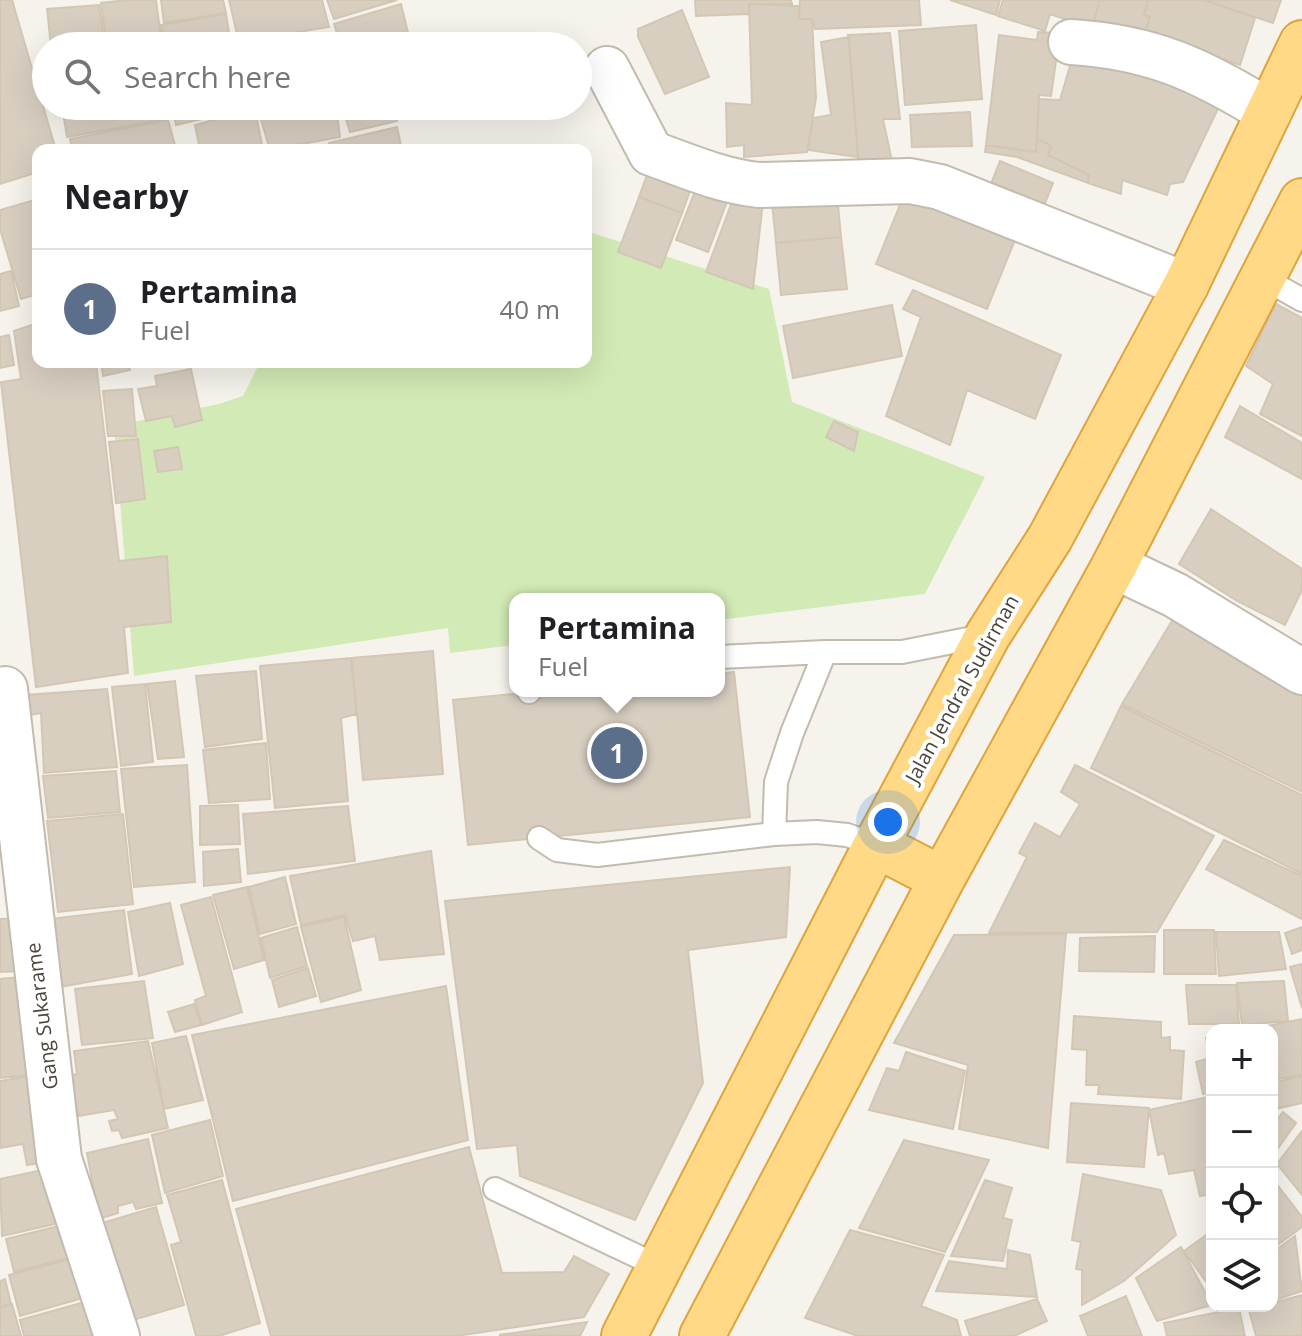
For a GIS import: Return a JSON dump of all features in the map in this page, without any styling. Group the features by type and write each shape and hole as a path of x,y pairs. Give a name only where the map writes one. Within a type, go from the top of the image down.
{"highway":[{"name":"Jalan Jendral Sudirman","path":"624,1336 876,845 988,635 1050,538 1186,285 1302,43"},
{"path":"702,1336 942,879 1114,566 1302,201"},
{"path":"1050,538 1114,566"},
{"path":"876,845 942,879"}],"street":[{"path":"1071,42 1095,43 1163,57 1225,85 1269,112"},
{"path":"607,69 651,153 718,178 759,185 910,181 940,187 1186,285"},
{"path":"1114,566 1175,595 1302,672"},
{"name":"Gang Sukarame","path":"5,689 59,1159 117,1336"}],"lane":[{"path":"1263,278 1302,300"},
{"path":"725,657 902,652 988,635"},
{"path":"774,834 776,782 825,652"},
{"path":"539,838 557,850 597,855 774,834 832,833 876,845"},
{"path":"495,1189 660,1267"}],"green space":[{"path":"592,233 769,289 792,402 985,477 925,594 725,619 725,593 509,593 509,646 450,653 448,628 134,676 114,426 243,396 257,368 592,368"}],"building":[{"path":"0,0 12,0 32,68 32,120 47,120 54,144 32,144 32,174 0,184"},
{"path":"156,0 160,32 105,32 101,3"},
{"path":"161,0 223,0 226,13 164,23"},
{"path":"229,0 322,0 329,27 299,32 237,32"},
{"path":"327,0 397,0 334,19"},
{"path":"695,0 791,0 792,4 749,4 749,14 696,16"},
{"path":"800,0 919,0 921,25 815,29 812,19 799,19"},
{"path":"950,0 1000,0 996,15"},
{"path":"1003,0 1100,0 1092,28 1050,14 1045,31 998,16"},
{"path":"1100,0 1148,0 1144,15 1150,17 1139,51 1092,28"},
{"path":"1148,0 1204,0 1255,18 1240,65 1166,41 1142,40 1150,17 1144,15"},
{"path":"1204,0 1281,0 1273,23"},
{"path":"401,4 408,32 337,32 334,24"},
{"path":"749,4 799,6 799,19 812,19 816,98 807,152 744,157 744,145 727,147 726,103 752,105"},
{"path":"99,5 103,32 49,32 47,9"},
{"path":"682,10 709,77 665,94 638,37 638,29"},
{"path":"226,14 229,32 162,32 161,25"},
{"path":"976,25 982,99 905,105 899,31"},
{"path":"1038,32 1060,33 1051,96 1039,95 1036,152 986,145 999,35 1037,40"},
{"path":"890,33 900,119 883,119 893,166 859,167 848,35"},
{"path":"849,37 858,157 808,150 813,118 831,115 821,42"},
{"path":"1072,59 1159,65 1224,96 1183,182 1170,184 1167,195 1122,180 1121,194 1088,183 1089,175 1048,155 1051,146 1037,138 1039,99 1060,100"},
{"path":"970,112 972,146 912,147 910,115"},
{"path":"64,120 160,120 67,137"},
{"path":"168,120 175,144 71,144 70,139"},
{"path":"175,120 197,120 176,125"},
{"path":"214,120 257,120 262,144 199,144 195,125"},
{"path":"261,120 338,120 340,137 302,144 268,144"},
{"path":"346,120 397,121 350,132"},
{"path":"397,127 401,144 329,144"},
{"path":"1037,138 1051,146 1048,155 1089,175 1088,183 1017,157 985,152 986,145 1036,152"},
{"path":"652,161 695,177 682,213 639,197"},
{"path":"1000,161 1053,183 1038,221 985,199"},
{"path":"908,185 1019,230 987,309 876,264"},
{"path":"697,186 728,199 708,252 676,240"},
{"path":"736,191 763,202 753,289 706,272"},
{"path":"771,192 838,205 841,237 776,243"},
{"path":"639,197 682,213 661,268 618,252"},
{"path":"32,201 32,296 21,299 0,229 0,210"},
{"path":"841,237 847,289 781,295 776,243"},
{"path":"11,271 19,306 0,311 0,274"},
{"path":"913,290 1061,355 1035,419 967,390 950,445 886,416 921,317 903,309"},
{"path":"1276,304 1302,318 1302,436 1260,414 1273,384 1246,366"},
{"path":"892,305 902,356 793,378 783,326"},
{"path":"32,325 32,368 97,368 119,561 167,556 171,622 124,627 128,673 36,687 1,382 21,379 14,331"},
{"path":"9,335 14,365 0,368 0,337"},
{"path":"102,368 130,368 130,370 103,376"},
{"path":"191,369 202,420 175,427 172,416 146,421 138,389 157,386 155,376"},
{"path":"132,389 136,436 108,436 103,391"},
{"path":"1240,406 1302,443 1302,479 1225,437"},
{"path":"834,421 858,432 854,451 826,437"},
{"path":"138,439 145,499 116,503 109,442"},
{"path":"178,447 182,469 158,472 154,451"},
{"path":"1211,509 1302,569 1302,590 1285,625 1237,601 1179,564"},
{"path":"1173,619 1302,685 1302,792 1122,704"},
{"path":"433,651 443,774 363,780 352,658"},
{"path":"351,658 356,714 341,718 348,801 275,808 260,666"},
{"path":"256,671 262,739 205,747 196,676"},
{"path":"734,672 750,817 468,845 453,700 509,694 509,697 725,697 725,673"},
{"path":"175,681 184,757 158,759 147,684"},
{"path":"145,684 153,762 121,766 112,687"},
{"path":"107,689 117,767 44,773 41,713 30,715 25,695"},
{"path":"1121,706 1302,795 1302,874 1091,768"},
{"path":"266,743 270,799 209,803 203,750"},
{"path":"187,765 195,882 134,887 121,769"},
{"path":"1075,765 1214,836 1157,932 989,933 1027,857 1019,853 1035,823 1060,837 1080,804 1061,792"},
{"path":"116,771 120,812 48,818 43,776"},
{"path":"238,805 240,844 200,845 200,806"},
{"path":"348,806 355,861 248,874 243,814"},
{"path":"123,814 133,904 58,912 47,821"},
{"path":"1224,840 1302,876 1302,919 1206,869"},
{"path":"238,849 241,882 204,886 203,852"},
{"path":"431,851 444,954 380,960 375,936 353,941 345,915 301,925 290,876"},
{"path":"790,867 786,937 688,950 703,1083 635,1220 520,1176 517,1145 477,1149 445,901"},
{"path":"285,877 296,924 260,934 249,887"},
{"path":"247,887 264,960 234,969 213,895"},
{"path":"211,897 242,1012 202,1025 195,1000 206,996 181,905"},
{"path":"170,903 183,964 139,976 128,912"},
{"path":"124,910 132,974 60,987 50,919"},
{"path":"344,917 361,990 321,1002 301,927"},
{"path":"21,918 23,971 0,972 0,919"},
{"path":"297,927 307,966 270,978 261,938"},
{"path":"1302,927 1302,950 1292,954 1285,933"},
{"path":"1164,930 1214,930 1216,974 1164,974"},
{"path":"1216,932 1279,932 1286,969 1219,976"},
{"path":"1066,934 1048,1148 959,1129 968,1065 894,1043 954,935"},
{"path":"1155,936 1154,972 1079,971 1080,938"},
{"path":"1302,964 1302,1008 1290,967"},
{"path":"308,968 316,996 279,1007 272,980"},
{"path":"31,976 30,1075 0,1078 0,979"},
{"path":"144,981 153,1038 82,1045 75,989"},
{"path":"1284,981 1288,1021 1242,1024 1237,983"},
{"path":"1186,985 1236,985 1239,1024 1189,1024"},
{"path":"446,986 468,1140 233,1201 192,1035"},
{"path":"194,1004 201,1025 175,1032 168,1012"},
{"path":"1074,1016 1161,1022 1161,1038 1170,1037 1170,1050 1184,1051 1181,1099 1098,1094 1099,1085 1086,1085 1087,1050 1072,1049"},
{"path":"1302,1019 1302,1075 1278,1079 1277,1024"},
{"path":"186,1036 203,1100 164,1109 152,1043"},
{"path":"148,1041 168,1128 122,1138 119,1130 112,1131 109,1121 118,1119 114,1110 78,1116 71,1075 77,1074 74,1051"},
{"path":"906,1052 965,1071 953,1129 869,1110 887,1068 899,1071"},
{"path":"1206,1059 1206,1093 1203,1094 1196,1062"},
{"path":"37,1075 52,1161 27,1165 23,1144 0,1148 0,1081"},
{"path":"1302,1076 1302,1103 1278,1109 1278,1082"},
{"path":"1206,1097 1206,1195 1200,1196 1194,1170 1169,1174 1164,1153 1158,1155 1149,1110"},
{"path":"1071,1103 1149,1108 1144,1167 1067,1162"},
{"path":"1283,1112 1296,1123 1278,1148 1278,1118"},
{"path":"210,1120 223,1176 165,1193 152,1135"},
{"path":"1302,1131 1302,1195 1278,1165"},
{"path":"148,1139 162,1203 136,1209 133,1202 118,1206 118,1213 99,1219 87,1153"},
{"path":"904,1140 989,1160 945,1252 859,1228"},
{"path":"469,1147 502,1273 564,1272 574,1256 609,1274 584,1317 456,1336 271,1336 236,1209"},
{"path":"52,1168 64,1222 2,1236 0,1179"},
{"path":"1083,1174 1161,1190 1176,1235 1124,1281 1082,1305 1082,1270 1076,1269 1081,1242 1072,1240"},
{"path":"222,1180 260,1323 219,1336 196,1336 171,1245 181,1242 167,1195"},
{"path":"985,1180 1012,1188 1003,1218 1012,1220 1003,1261 951,1256"},
{"path":"1278,1186 1302,1217 1302,1227 1278,1245"},
{"path":"156,1207 184,1305 126,1322 99,1224"},
{"path":"67,1224 76,1256 14,1272 6,1239"},
{"path":"850,1230 944,1255 921,1306 957,1320 961,1336 858,1336 805,1318"},
{"path":"1206,1235 1206,1282 1184,1251"},
{"path":"1295,1236 1302,1291 1278,1299 1278,1249"},
{"path":"1181,1247 1206,1294 1206,1307 1157,1321 1136,1278"},
{"path":"1008,1250 1030,1255 1037,1297 936,1291 949,1261 1007,1269"},
{"path":"83,1256 93,1295 20,1316 9,1275"},
{"path":"5,1279 11,1304 0,1307 0,1281"},
{"path":"1302,1295 1302,1336 1256,1336 1250,1312 1278,1312 1278,1301"},
{"path":"1126,1296 1142,1336 1088,1336 1080,1316"},
{"path":"1037,1299 1047,1321 1014,1336 970,1336 965,1321"},
{"path":"92,1300 101,1336 24,1336 20,1320"},
{"path":"12,1304 21,1336 0,1336 0,1308"},
{"path":"1219,1312 1240,1312 1245,1336 1167,1336 1164,1323"},
{"path":"587,1322 580,1336 499,1335"}],"place":[{"name":"Pertamina","path":"617,753"}]}
